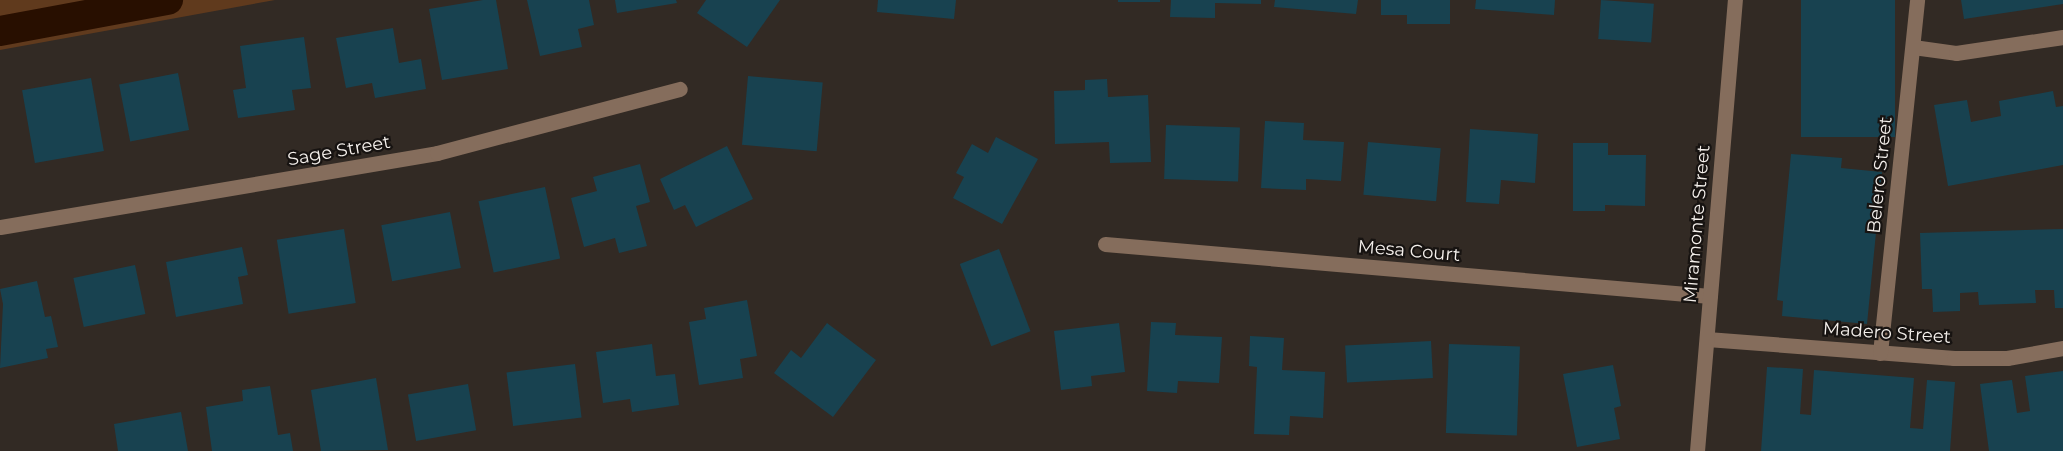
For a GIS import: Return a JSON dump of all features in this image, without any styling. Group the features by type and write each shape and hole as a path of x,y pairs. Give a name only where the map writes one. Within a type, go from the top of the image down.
{"street":[{"name":"Miramonte Street","path":"1697,451 1735,0"},
{"name":"Belero Street","path":"1880,353 1917,0"},
{"path":"1913,47 1956,53 2063,37"},
{"name":"Sage Street","path":"0,227 438,153 680,89"},
{"name":"Mesa Court","path":"1105,244 1710,296"},
{"name":"Madero Street","path":"1707,339 1880,353 2007,358 2063,348"}],"shaded area":[{"path":"0,0 275,0 0,50"}],"building":[{"path":"496,0 508,69 442,80 429,9"},
{"path":"527,0 589,0 594,25 578,29 582,47 540,56"},
{"path":"615,0 676,0 677,3 617,13"},
{"path":"706,0 780,0 747,47 697,13"},
{"path":"878,0 956,0 954,19 877,12"},
{"path":"1118,0 1160,0 1160,2 1118,2"},
{"path":"1171,0 1261,0 1261,4 1215,3 1215,18 1170,17"},
{"path":"1275,0 1358,0 1356,14 1274,7"},
{"path":"1381,0 1450,0 1450,24 1407,24 1407,15 1381,15"},
{"path":"1476,0 1555,0 1554,15 1475,9"},
{"path":"1601,0 1654,4 1651,43 1598,39"},
{"path":"1801,0 1895,0 1895,137 1801,137"},
{"path":"1961,0 2063,0 2063,4 1964,19"},
{"path":"393,28 399,63 421,59 426,89 375,98 372,83 346,88 336,38"},
{"path":"304,37 311,88 292,90 295,110 238,118 233,90 246,88 240,46"},
{"path":"178,73 189,130 130,141 119,84"},
{"path":"748,76 823,83 817,151 742,145"},
{"path":"91,78 104,151 35,163 22,90"},
{"path":"1107,79 1108,97 1148,95 1151,162 1110,163 1109,142 1055,144 1054,91 1085,90 1085,80"},
{"path":"2053,91 2056,107 2063,106 2063,165 1948,186 1934,105 1967,100 1971,122 2001,116 1999,101"},
{"path":"1265,121 1304,123 1303,140 1344,142 1341,181 1306,179 1306,190 1261,188"},
{"path":"1166,125 1240,128 1238,182 1164,179"},
{"path":"1470,129 1538,134 1535,183 1501,180 1499,204 1466,202"},
{"path":"996,137 1038,159 1002,224 953,198 964,177 956,173 972,144 988,153"},
{"path":"1368,142 1441,148 1436,201 1363,195"},
{"path":"1573,143 1608,143 1608,155 1646,155 1645,206 1605,205 1605,211 1573,211"},
{"path":"727,146 753,199 696,227 685,205 674,210 660,179"},
{"path":"1791,154 1842,158 1841,168 1882,172 1867,324 1782,316 1783,301 1777,300"},
{"path":"640,164 650,202 636,206 647,246 619,253 615,238 584,247 571,198 597,191 593,177"},
{"path":"545,187 560,258 494,273 478,201"},
{"path":"450,212 461,268 392,281 381,225"},
{"path":"344,229 356,303 289,314 277,240"},
{"path":"2063,229 2063,308 2055,308 2054,290 2035,290 2036,303 1979,305 1978,292 1960,293 1960,311 1933,312 1932,289 1922,289 1920,233"},
{"path":"242,247 248,275 238,277 243,304 176,317 166,262"},
{"path":"999,249 1031,331 991,346 960,264"},
{"path":"135,265 145,314 84,327 73,278"},
{"path":"37,281 45,317 51,316 58,347 46,349 48,358 0,368 3,304 0,289"},
{"path":"747,300 757,356 740,359 743,378 699,385 689,322 706,319 704,308"},
{"path":"1151,322 1176,323 1175,335 1222,337 1219,383 1178,381 1177,393 1147,391"},
{"path":"827,323 876,360 833,417 774,373 791,350 801,358"},
{"path":"1119,323 1125,372 1091,376 1092,386 1061,390 1054,331"},
{"path":"1250,336 1284,338 1282,370 1325,372 1323,418 1290,416 1289,435 1254,434 1257,367 1249,366"},
{"path":"1431,341 1433,378 1347,382 1345,346"},
{"path":"652,344 656,376 675,374 679,405 632,412 630,399 603,403 596,352"},
{"path":"1449,344 1520,346 1517,435 1446,433"},
{"path":"575,364 582,418 513,426 507,372"},
{"path":"1613,365 1621,406 1614,408 1620,439 1577,447 1563,374"},
{"path":"1767,367 1803,369 1800,414 1811,415 1814,370 1914,378 1910,428 1923,429 1927,380 1955,382 1950,451 1761,451"},
{"path":"2063,371 2063,451 1989,451 1980,384 2012,380 2017,413 2030,411 2025,376"},
{"path":"376,378 388,450 321,451 311,390"},
{"path":"468,384 476,430 416,441 408,395"},
{"path":"270,386 278,435 290,433 293,451 212,451 206,407 243,401 242,390"},
{"path":"181,412 188,451 118,451 114,424"}],"waterway":[{"path":"0,31 168,0"}]}
